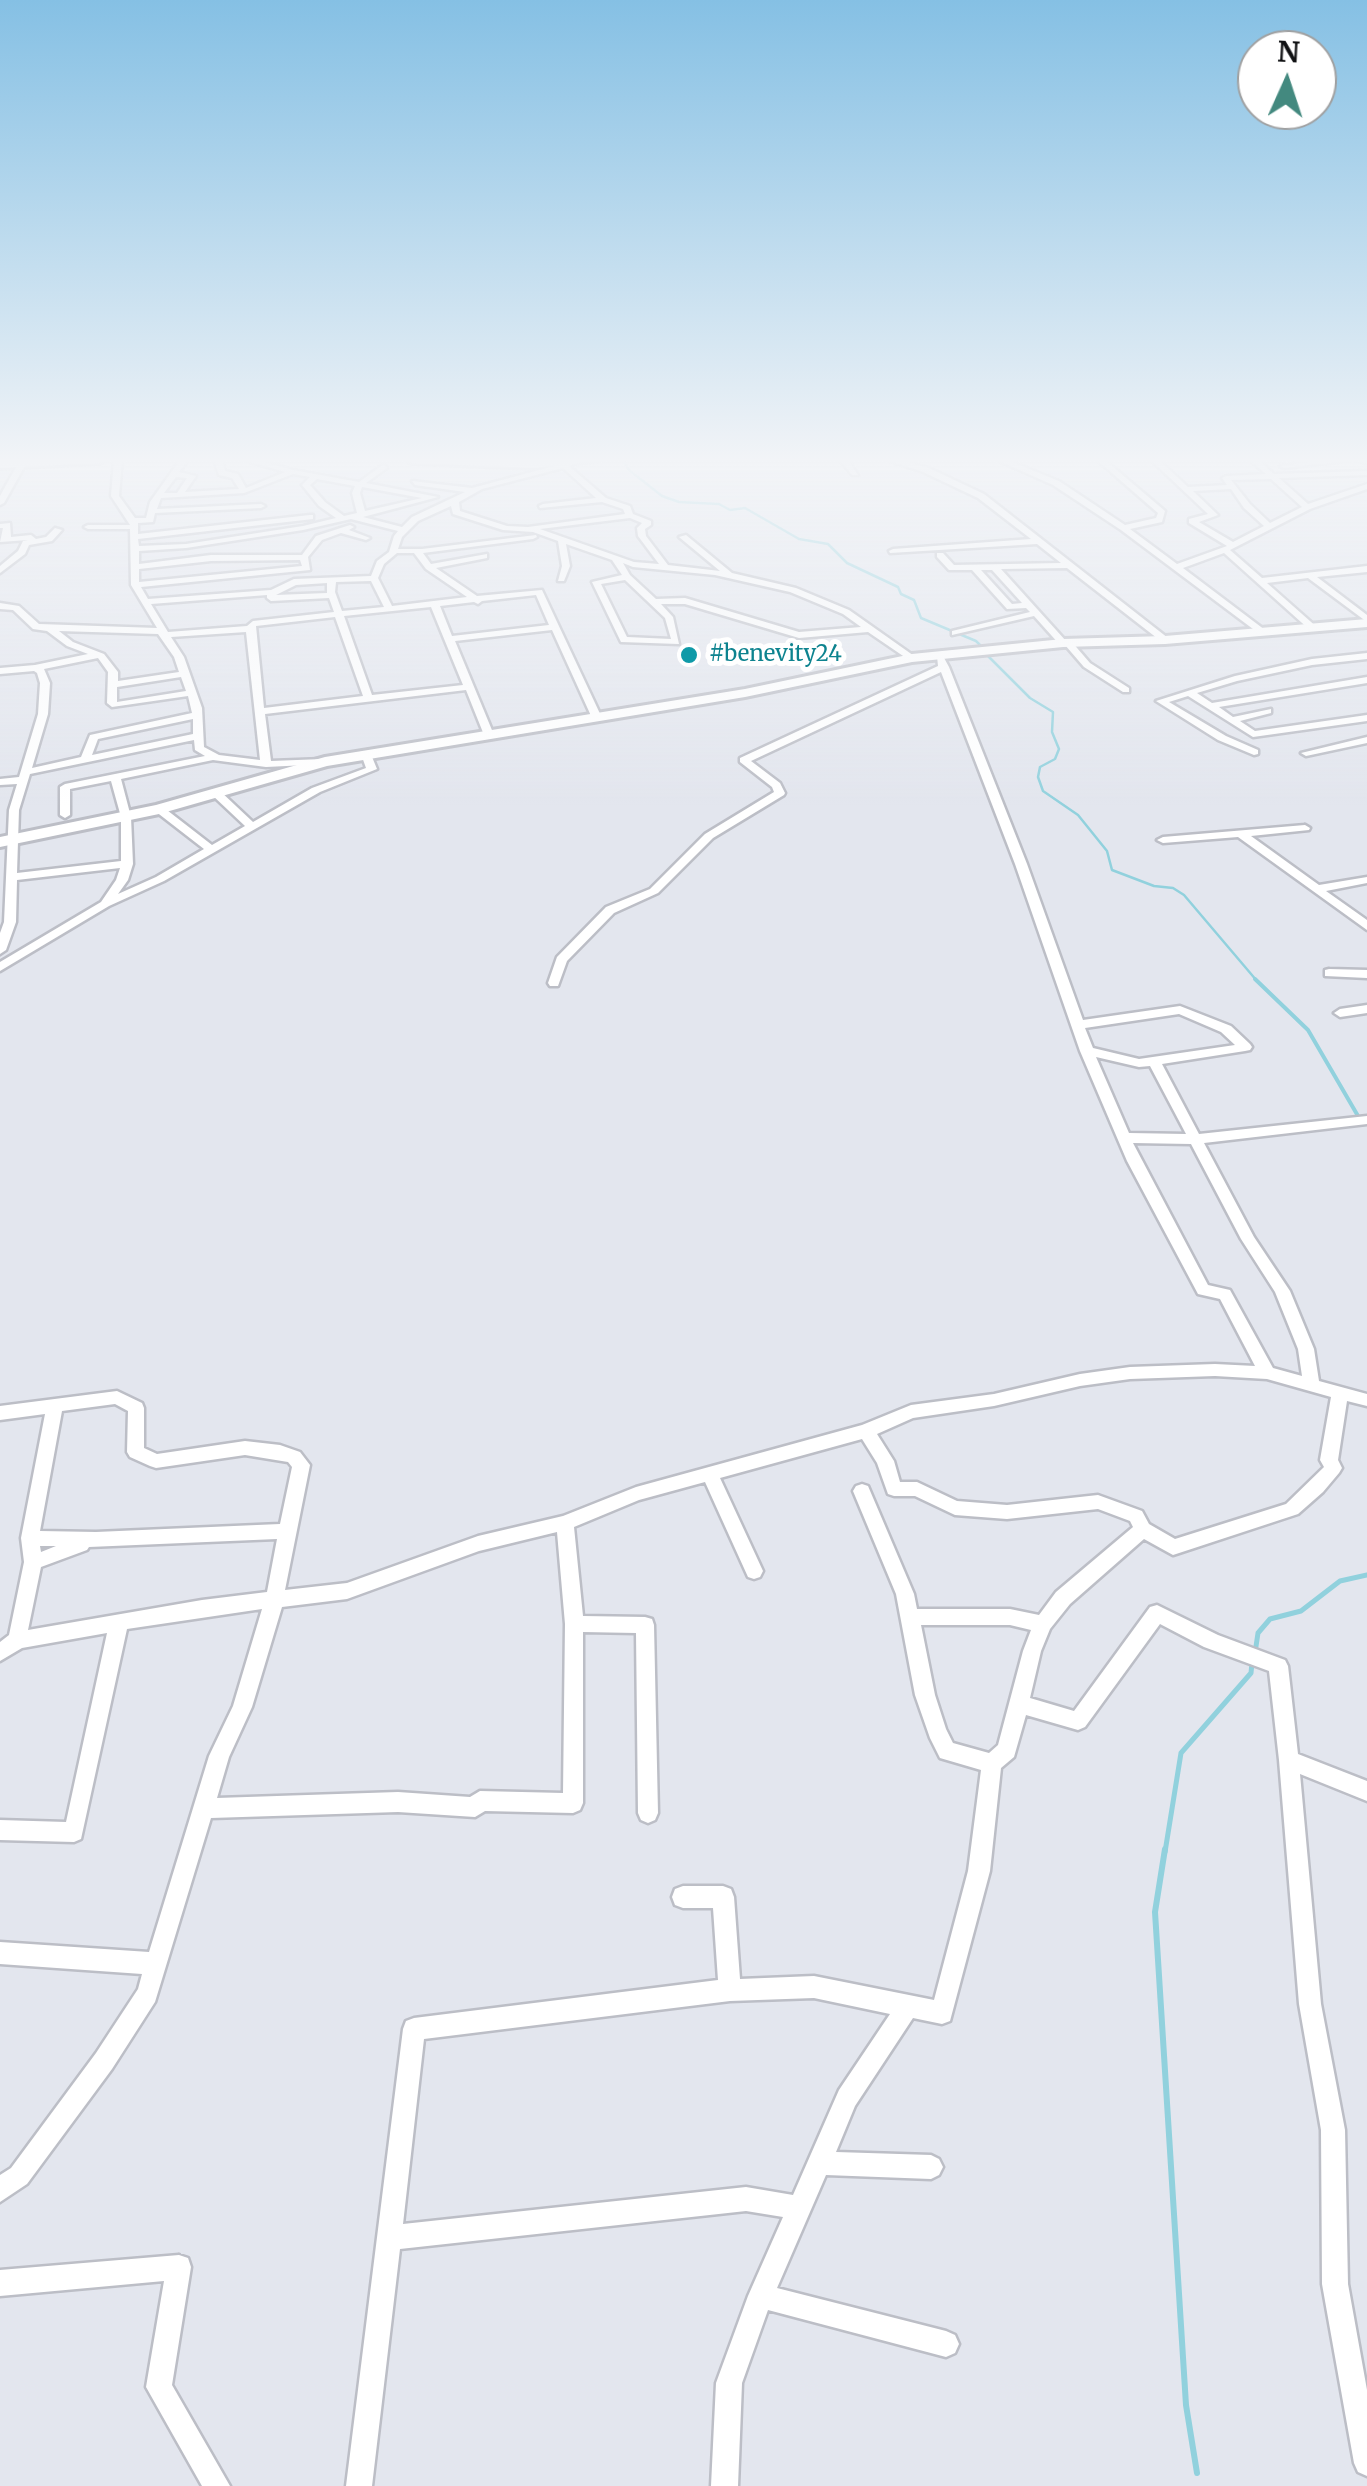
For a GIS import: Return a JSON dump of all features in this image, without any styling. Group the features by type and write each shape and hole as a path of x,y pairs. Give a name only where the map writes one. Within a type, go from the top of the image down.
{"street":[{"path":"134,576 161,633 173,644 191,693 199,748 214,757"},
{"path":"135,585 202,576"},
{"path":"301,576 303,581"},
{"path":"442,576 478,600"},
{"path":"736,576 821,600 912,658"},
{"path":"982,576 1010,607 1026,605"},
{"path":"1002,576 1088,665 1126,690"},
{"path":"1085,576 1165,640"},
{"path":"1189,576 1264,633"},
{"path":"1255,576 1314,629"},
{"path":"1260,581 1302,576"},
{"path":"1311,576 1367,621"},
{"path":"627,577 669,617 676,642 624,640 596,582 627,577"},
{"path":"332,595 271,598 286,583 374,578 390,610"},
{"path":"332,580 332,595 342,614 368,698"},
{"path":"145,602 274,592"},
{"path":"266,764 252,624 539,592 597,718"},
{"path":"655,602 685,601 799,635 868,629"},
{"path":"435,605 489,735"},
{"path":"0,606 16,608 36,627 161,633 250,629"},
{"path":"955,633 1036,614"},
{"path":"6,841 159,809 325,762 597,718 912,658 942,662 1066,643 1264,633 1367,621"},
{"path":"448,638 552,626"},
{"path":"50,628 70,644 98,655 113,672 112,703 119,706 191,693"},
{"path":"0,671 98,655"},
{"path":"1254,752 1222,738 1161,701 1312,662 1367,656"},
{"path":"1354,657 1367,665"},
{"path":"554,983 561,960 610,910 654,891 709,836 780,793 776,785 744,760 942,662"},
{"path":"942,662 1021,864 1077,1025 1125,1138 1204,1290 1226,1294 1267,1373"},
{"path":"0,950 10,922 6,895 12,877 6,841 45,698 46,683 41,670 35,668"},
{"path":"115,684 184,674"},
{"path":"1210,706 1367,680"},
{"path":"260,711 469,687"},
{"path":"1188,692 1257,734 1367,718"},
{"path":"1232,720 1268,711"},
{"path":"85,761 94,737 196,716"},
{"path":"0,782 196,737"},
{"path":"1306,753 1367,740"},
{"path":"0,967 105,904 160,879 316,790 372,769 366,754"},
{"path":"65,815 65,787 214,757 266,764 325,762"},
{"path":"105,904 122,880 127,864 126,817 115,778"},
{"path":"215,792 251,826"},
{"path":"159,809 210,849"},
{"path":"1163,840 1305,828"},
{"path":"1240,833 1367,926"},
{"path":"12,877 127,864"},
{"path":"1316,889 1367,880"},
{"path":"1330,973 1367,974"},
{"path":"1340,1013 1367,1009"},
{"path":"1077,1025 1180,1010 1226,1029 1245,1047 1139,1063 1087,1051"},
{"path":"1154,1061 1248,1239 1282,1291 1306,1348 1311,1382"},
{"path":"1125,1138 1195,1140 1367,1120"},
{"path":"0,1653 17,1640 202,1608 347,1591 478,1544 565,1522 636,1494 866,1431 911,1412 994,1400 1096,1377 1214,1370 1267,1373 1311,1382 1340,1396 1367,1400"},
{"path":"0,1413 117,1396 136,1408 136,1452 156,1461 245,1448 294,1457 301,1464 274,1602 242,1707 218,1756 147,1994 104,2061 19,2176 0,2190"},
{"path":"866,1431 885,1461 894,1489 918,1489 955,1508 1007,1512 1098,1502 1136,1516 1143,1529 1173,1548 1292,1508 1332,1468 1329,1460 1340,1396"},
{"path":"17,1640 32,1562 30,1538 54,1406"},
{"path":"710,1474 754,1571"},
{"path":"862,1492 905,1594 925,1695 946,1751 992,1764"},
{"path":"204,1808 398,1802 475,1807 480,1801 572,1803 574,1624 565,1522"},
{"path":"358,2486 414,2029 730,1990 814,1987 942,2013 979,1871 992,1764 1007,1750 1043,1624 1062,1598 1143,1529"},
{"path":"30,1538 96,1540 285,1531"},
{"path":"32,1562 96,1540"},
{"path":"1019,1704 1078,1720 1157,1613 1211,1641 1278,1666 1310,2004 1334,2130 1335,2284 1367,2464"},
{"path":"910,1617 1010,1617 1043,1624"},
{"path":"0,1830 74,1832 119,1622"},
{"path":"574,1624 644,1625 648,1813"},
{"path":"1289,1760 1367,1791"},
{"path":"684,1897 723,1897 730,1990"},
{"path":"0,1953 157,1964"},
{"path":"724,2486 729,2383 761,2296 847,2098 908,2006"},
{"path":"819,2163 931,2167"},
{"path":"389,2238 746,2199 799,2208"},
{"path":"0,2284 179,2267 159,2387 217,2486"},
{"path":"761,2296 946,2344"}],"waterway":[{"path":"875,576 914,600 921,618 976,641 983,648"},
{"path":"986,654 1030,698 1053,712 1052,732 1059,749 1055,759 1040,767 1038,777 1043,791 1078,815 1107,851 1112,870 1154,886 1173,888 1184,895 1257,981"},
{"path":"1257,981 1308,1030 1358,1116"},
{"path":"1255,1653 1258,1633 1270,1619 1301,1611 1340,1581 1367,1575"},
{"path":"1165,1852 1181,1753 1251,1673 1252,1663"},
{"path":"1165,1849 1155,1912 1186,2405 1197,2473"}],"place":[{"name":"#benevity24","path":"689,655"}]}
